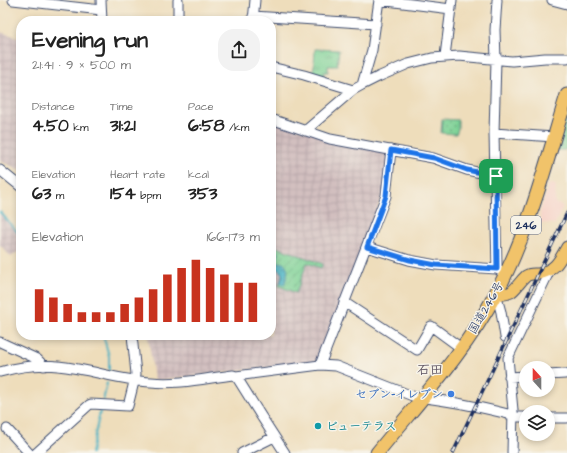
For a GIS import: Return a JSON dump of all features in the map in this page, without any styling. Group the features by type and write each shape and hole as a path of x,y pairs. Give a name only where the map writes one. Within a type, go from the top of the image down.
{"highway":[{"name":"国道246号","path":"377,453 444,372 481,319 496,294 501,271 518,246 531,211 567,95"}],"main road":[{"path":"496,294 509,294 530,274 550,270 555,267 566,251"}],"street":[{"path":"13,0 101,10"},
{"path":"101,0 102,16"},
{"path":"178,0 178,16"},
{"path":"253,16 255,0"},
{"path":"362,85 372,50 379,0 451,4 445,56"},
{"path":"367,247 410,260 436,265 501,271 494,133 496,60 495,30 497,0"},
{"path":"552,0 567,4"},
{"path":"276,19 376,24"},
{"path":"305,131 352,90 408,64 445,56 512,61 567,58"},
{"path":"276,68 352,90"},
{"path":"276,121 330,139 434,158 467,170 496,176"},
{"path":"494,133 554,137"},
{"path":"320,365 386,196 391,150"},
{"path":"0,170 16,183"},
{"path":"512,453 513,416 508,358 550,270"},
{"path":"496,294 501,312 505,337"},
{"path":"344,302 417,350 431,326 461,348"},
{"path":"36,453 89,405 128,406 136,374 133,340"},
{"path":"0,342 37,359 44,366"},
{"path":"0,372 44,366 67,367 135,380 168,383 320,365 336,366 415,397 479,407 519,416"},
{"path":"555,375 565,374"},
{"path":"236,376 285,453"},
{"path":"509,377 519,376"},
{"path":"555,418 567,418"},
{"path":"7,429 29,453"},
{"path":"242,453 274,437"}],"shaded area":[{"path":"0,32 16,37 16,168 0,161"},
{"path":"276,122 389,153 385,188 320,358 315,362 158,380 154,379 149,340 276,340"},
{"path":"549,184 556,185 555,203 563,206 555,224 540,223 540,212"},
{"path":"0,213 16,231 16,253 11,257 0,245"}],"green space":[{"path":"315,49 339,50 337,66 328,66 328,72 324,72 323,78 312,74"},
{"path":"567,111 567,147 565,150 557,150"},
{"path":"442,119 458,120 458,129 456,134 441,133"},
{"path":"276,247 323,264 321,268 307,263 296,293 279,286 282,274 277,269"}],"water":[{"path":"276,252 279,253 276,262"},
{"path":"276,262 287,266 287,277 284,285 280,283 282,274 277,269"}],"waterway":[{"path":"0,212 16,230"},
{"path":"104,340 109,356 109,371"},
{"path":"103,401 107,383"},
{"path":"91,453 101,407"}],"railway":[{"path":"453,453 567,213"}],"place":[{"name":"セブン-イレブン","path":"451,394"},
{"name":"ビューテラス","path":"318,426"}],"district":[{"name":"石田","path":"430,370"}],"route":[{"path":"391,150 434,158 467,170 496,176 497,269 436,265 410,260 367,247 387,192 391,150"}]}
